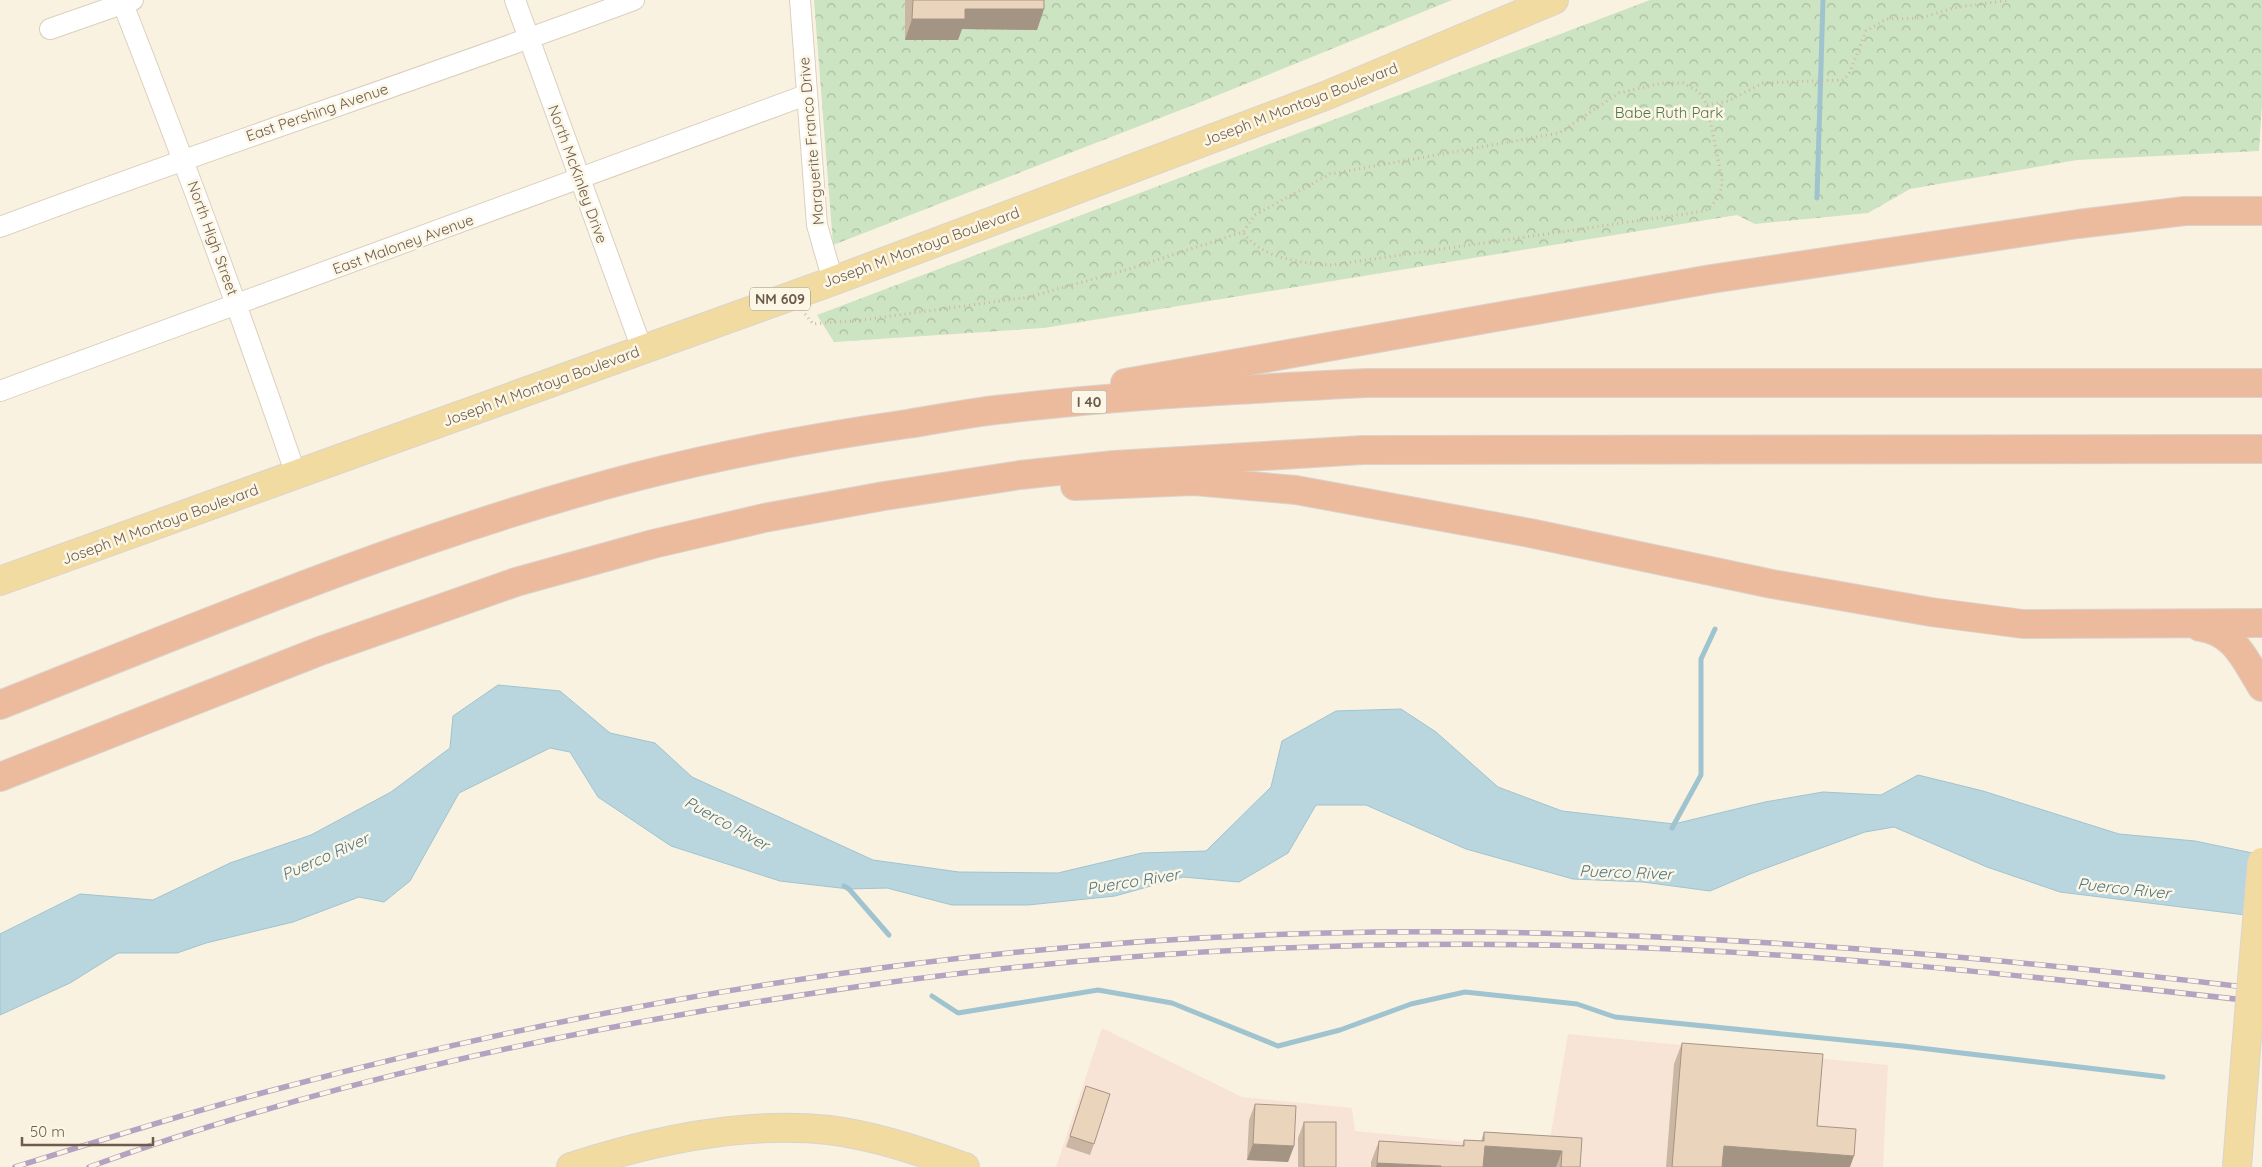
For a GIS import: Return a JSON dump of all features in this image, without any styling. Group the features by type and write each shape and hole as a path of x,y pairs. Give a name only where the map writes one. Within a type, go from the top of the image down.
{"highway":[{"path":"836,434 1711,279 2078,224 2185,211 2262,211"},
{"name":"I 40","path":"0,705 388,554 522,509 637,477 836,434 1004,409 1252,389 1367,383 2262,383"},
{"path":"0,777 320,651 516,582 653,544 764,518 884,496 1020,475 1114,465 1363,450 2262,449"},
{"path":"884,496 1194,481 1296,490 1530,533 1772,584 1931,612 2023,624 2262,623"},
{"path":"2159,622 2212,629 2234,642 2262,687"}],"main road":[{"name":"Joseph M Montoya Boulevard","path":"0,581 833,280 1325,96 1554,0"},
{"path":"2237,1167 2262,862"},
{"path":"571,1167 670,1140 720,1132 776,1129 829,1130 890,1142 965,1167"}],"street":[{"name":"North McKinley Drive","path":"514,0 642,349"},
{"name":"East Pershing Avenue","path":"0,227 184,158 529,39 634,0"},
{"name":"Marguerite Franco Drive","path":"800,0 817,225 833,280"},
{"path":"50,29 128,2"},
{"name":"North High Street","path":"128,2 238,305 296,475"},
{"name":"East Maloney Avenue","path":"0,391 806,95"}],"path":[{"path":"1707,105 1728,100 1763,83 1843,80 1849,74 1866,31 1886,20 1921,18 1954,8 2009,0"},
{"path":"790,295 813,324 862,320 1019,299 1129,270 1243,232 1255,214 1330,174 1559,133 1619,93 1662,82 1684,82 1698,91 1707,105 1722,179 1722,191 1714,203 1705,211 1332,265 1300,262 1260,248 1248,240 1243,232"}],"shaded area":[{"path":"1102,1028 1242,1097 1352,1108 1355,1131 1548,1150 1568,1034 1888,1065 1883,1167 1056,1167"}],"green space":[{"path":"814,0 1452,0 1196,104 833,245"},
{"name":"Babe Ruth Park","path":"1650,0 2262,0 2262,104 2259,151 2077,160 1910,189 1868,213 1755,224 1737,215 1044,328 834,342 817,315"}],"water":[{"name":"Puerco River","path":"498,685 560,691 610,733 655,743 692,777 873,860 959,872 1058,873 1142,853 1206,851 1271,787 1282,741 1336,711 1401,709 1436,732 1498,787 1562,811 1674,824 1765,802 1823,792 1881,795 1918,775 1983,791 2119,834 2195,841 2262,855 2262,917 2060,892 1987,867 1894,827 1865,832 1750,874 1710,891 1643,882 1573,879 1466,849 1366,805 1316,805 1288,853 1239,882 1183,877 1115,896 1028,905 952,905 887,888 849,889 780,881 671,846 598,797 570,752 550,748 459,793 410,881 384,902 359,897 293,922 206,943 177,953 118,953 70,983 0,1015 0,934 80,894 153,900 230,863 311,835 391,792 450,748 453,716"}],"building":[{"path":"913,0 1044,0 1044,9 965,9 965,19 912,19"},
{"path":"1682,1043 1823,1054 1817,1126 1856,1129 1854,1156 1724,1146 1722,1167 1672,1167"},
{"path":"1086,1086 1110,1094 1094,1144 1070,1136"},
{"path":"1255,1104 1296,1106 1294,1146 1253,1144"},
{"path":"1304,1122 1336,1122 1336,1167 1304,1167"},
{"path":"1484,1132 1582,1138 1580,1167 1561,1167 1562,1151 1485,1146 1483,1167 1441,1167 1377,1163 1379,1141 1464,1146 1464,1140 1484,1141"}],"waterway":[{"path":"1817,198 1823,0"},
{"path":"1672,828 1701,775 1701,659 1715,629"},
{"path":"844,886 849,889 889,935"},
{"path":"932,996 958,1013 1098,990 1172,1003 1278,1046 1340,1030 1411,1004 1465,992 1577,1004 1615,1017 1903,1046 2163,1077"}],"railway":[{"path":"15,1167 277,1089 406,1056 536,1027 666,1002 798,980 929,962 1062,948 1194,938 1327,933 1561,934 1795,944 1912,953 2262,989"},
{"path":"89,1167 177,1137 354,1085 534,1043 625,1025 808,994 905,980 1100,959 1198,952 1394,945 1492,944 1674,949 1927,967 2262,1002"}]}
